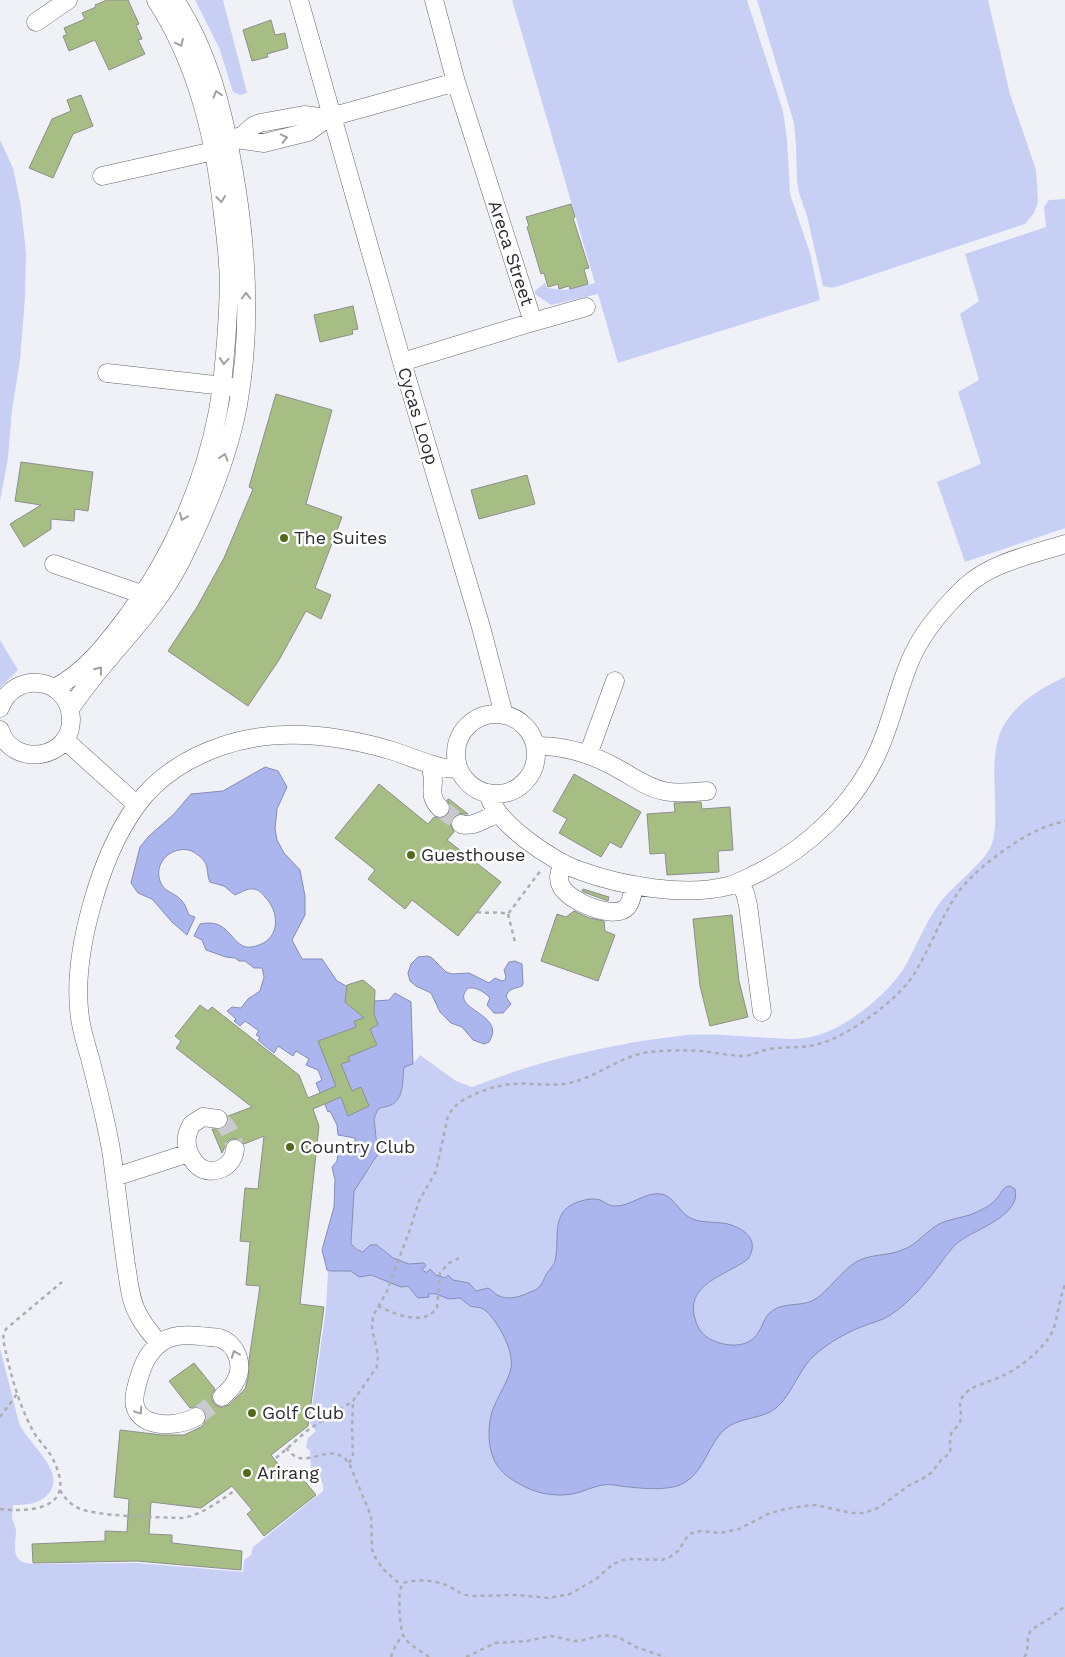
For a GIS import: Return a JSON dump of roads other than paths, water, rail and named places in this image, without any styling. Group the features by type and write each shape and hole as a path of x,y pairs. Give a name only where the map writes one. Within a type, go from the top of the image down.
{"street":[{"path":"36,22 68,0"},
{"path":"54,688 84,668 124,620 151,597 169,549 194,492 213,435 222,386 228,310 228,265 220,188 226,143 206,115 194,75 177,36 156,0"},
{"path":"70,709 151,597 181,562 213,489 231,432 240,388 246,324 246,270 236,184 226,143 221,109 208,64 191,26 175,0"},
{"name":"Cycas Loop","path":"299,0 330,117 481,627 504,715"},
{"name":"Areca Street","path":"402,362 533,322 456,82 434,0"},
{"path":"102,176 226,143 264,143 308,132 330,117 456,82"},
{"path":"533,322 586,307"},
{"path":"107,374 240,388"},
{"path":"488,793 498,814 538,849 557,860 595,876 634,885 692,890 726,886 739,882 777,863 798,848 823,827 847,802 874,760 885,738 903,679 919,643 937,617 954,598 967,586 1003,564 1065,544"},
{"path":"54,564 151,597"},
{"path":"588,755 616,681"},
{"path":"0,708 2,701 10,692 20,686 31,682 43,683 54,688 67,701 71,720 70,730 65,740 56,749 44,754 32,755 20,752 9,745 1,734"},
{"path":"492,714 504,715 523,725 530,733 535,746 534,766 529,776 521,785 511,791 500,793 488,793 475,787 459,769 456,757 457,745 466,728 480,717 492,714"},
{"path":"159,1344 138,1316 131,1295 110,1144 80,1018 78,976 87,925 111,848 137,805 154,785 193,758 221,746 260,737 297,735 361,743 448,769 459,769"},
{"path":"65,740 137,805"},
{"path":"535,746 557,746 588,755 604,761 648,786 664,791 706,791"},
{"path":"430,764 432,798 440,808"},
{"path":"461,824 465,826 475,825 498,814"},
{"path":"557,860 560,885 565,892 579,902 605,911 616,913 626,908 630,902 634,885"},
{"path":"739,882 748,905 762,1012"},
{"path":"218,1119 203,1117 192,1124 186,1138 189,1153 198,1166 204,1170 216,1170 226,1167 231,1162 235,1156 235,1149"},
{"path":"115,1177 189,1153"},
{"path":"196,1417 178,1424 157,1424 148,1421 140,1415 134,1398 146,1360 152,1350 159,1344 175,1335 184,1335 219,1338 232,1346 238,1360 236,1381 222,1396"}],"tunnel":[{"path":"440,808 461,824"},
{"path":"218,1119 230,1132 235,1149"},
{"path":"196,1417 222,1397"}],"place":[{"name":"The Suites","path":"284,538"},
{"name":"Guesthouse","path":"411,855"},
{"name":"Country Club","path":"290,1147"},
{"name":"Golf Club","path":"252,1413"},
{"name":"Arirang","path":"247,1473"}]}
